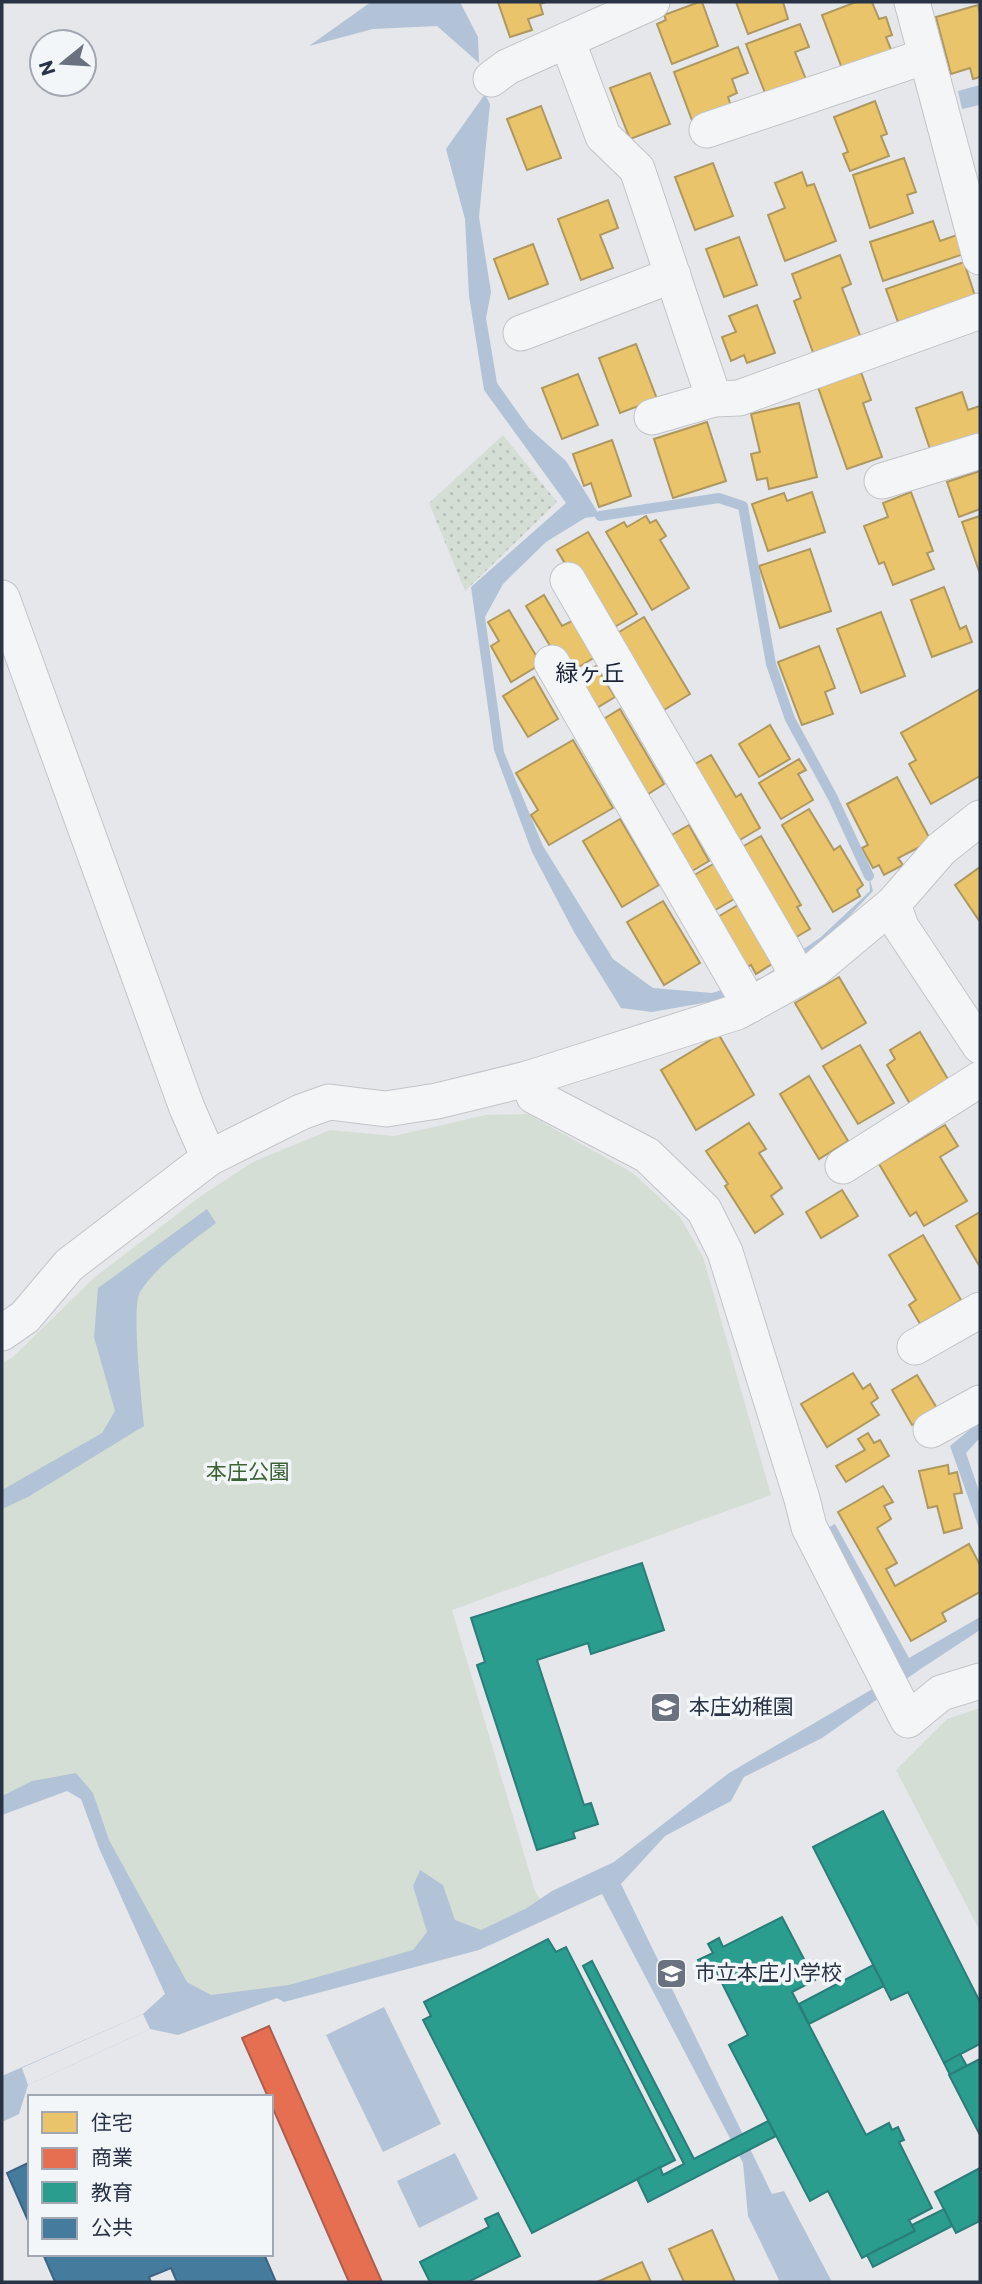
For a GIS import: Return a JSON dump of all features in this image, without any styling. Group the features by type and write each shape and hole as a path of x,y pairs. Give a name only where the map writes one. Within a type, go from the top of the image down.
{"street":[{"path":"491,79 507,67 652,2"},
{"path":"912,2 980,257"},
{"path":"567,40 603,136 637,169 715,399"},
{"path":"707,130 926,56"},
{"path":"521,333 673,275"},
{"path":"652,417 715,399 739,398 980,311"},
{"path":"882,481 980,451"},
{"path":"568,580 791,965"},
{"path":"2,598 187,1108 209,1158"},
{"path":"552,663 750,1005"},
{"path":"791,965 815,969 893,904 942,849 980,818"},
{"path":"893,904 901,927 980,1046"},
{"path":"2,1333 25,1317 69,1265 209,1158 301,1112 329,1102 386,1109 437,1101 527,1079 737,1012 750,1005 791,965"},
{"path":"527,1079 534,1096 647,1155 704,1210 725,1252 809,1527 908,1720 941,1693 980,1681"},
{"path":"843,1166 980,1079"},
{"path":"915,1347 980,1310"},
{"path":"931,1430 980,1403"}],"green space":[{"path":"503,435 557,502 465,591 429,503"},
{"name":"本庄公園","path":"528,1114 633,1173 680,1217 703,1257 771,1495 452,1610 535,1891 546,1909 282,1994 181,2005 84,1799 69,1787 2,1811 2,1363 13,1357 95,1277 201,1196 253,1162 330,1130 394,1136 486,1115"},
{"path":"980,1708 980,1931 896,1770 947,1719"}],"water":[{"path":"371,2 460,2 478,37 479,63 437,26 373,29 309,46"},
{"path":"980,85 980,105 962,109 958,91"},
{"path":"485,94 490,104 479,217 491,292 486,318 497,383 529,428 566,461 600,516 585,518 546,542 503,584 485,617 504,752 543,846 613,959 653,988 712,993 763,977 821,937 870,891 869,876 873,891 825,942 766,981 720,1000 652,1012 621,1008 574,932 532,852 494,750 471,587 566,503 484,390 469,296 465,219 446,149"},
{"path":"207,1209 216,1223 164,1264 140,1292 137,1336 144,1426 28,1497 2,1509 2,1490 102,1433 115,1411 94,1337 98,1288"},
{"path":"980,1421 980,1438 966,1453 980,1494 980,1531 950,1446"},
{"path":"835,1524 909,1658 980,1617 980,1630 822,1738 744,1777 731,1801 665,1836 621,1884 772,2194 784,2191 832,2282 780,2282 748,2216 743,2163 602,1894 479,1950 284,2002 277,1998 178,2035 150,2029 28,2085 19,2114 2,2122 2,2076 143,2014 165,1994 99,1848 81,1799 67,1791 2,1815 2,1796 32,1781 76,1773 93,1793 109,1840 187,1982 211,1995 289,1985 413,1950 427,1932 413,1886 420,1870 443,1885 455,1920 481,1930 525,1909 552,1891 614,1862 729,1773 898,1674 826,1529"},
{"path":"384,2007 441,2124 383,2152 326,2035"},
{"path":"455,2153 478,2199 419,2228 397,2181"}],"pier":[{"path":"143,2014 150,2029 28,2085 22,2068"}],"building: 住宅":[{"path":"498,2 546,2 540,4 543,14 528,19 532,30 510,37"},
{"path":"702,2 718,46 672,64 657,24 666,20 664,15"},
{"path":"736,2 783,2 788,19 748,34"},
{"path":"856,2 872,2 879,19 886,17 892,35 886,37 892,52 843,71 822,15"},
{"path":"978,5 980,77 973,79 970,68 951,74 936,17"},
{"path":"800,24 809,47 795,52 807,82 767,98 746,44"},
{"path":"738,47 748,73 732,79 737,93 728,97 732,109 693,123 674,72"},
{"path":"650,73 670,124 630,139 610,88"},
{"path":"875,101 887,134 881,136 889,156 850,171 843,154 848,152 834,117"},
{"path":"541,106 561,158 527,170 507,119"},
{"path":"904,158 916,192 907,195 913,213 870,228 853,175"},
{"path":"713,163 733,216 695,230 675,177"},
{"path":"802,172 807,186 814,184 836,241 785,261 768,215 785,208 775,183"},
{"path":"608,200 618,228 600,235 613,268 581,280 558,219"},
{"path":"933,221 940,241 957,235 964,254 883,281 870,242"},
{"path":"739,237 757,285 724,297 706,249"},
{"path":"533,244 548,284 509,299 494,259"},
{"path":"840,255 851,284 842,288 861,338 814,355 794,301 801,298 792,274"},
{"path":"964,262 975,296 898,322 886,289"},
{"path":"757,305 775,353 747,363 744,355 731,361 722,337 736,332 729,316"},
{"path":"636,344 657,399 620,413 599,358"},
{"path":"861,372 871,400 863,403 882,457 847,469 818,387"},
{"path":"578,374 598,425 562,439 542,388"},
{"path":"962,392 968,410 980,406 980,435 931,452 916,408"},
{"path":"799,403 817,477 769,489 767,478 757,480 751,454 760,452 751,414"},
{"path":"707,422 726,481 673,498 654,439"},
{"path":"612,440 631,496 599,507 591,483 584,486 573,454"},
{"path":"980,471 980,509 959,517 947,482"},
{"path":"812,492 825,532 768,551 752,504 784,493 787,501"},
{"path":"911,492 933,551 927,553 934,569 893,585 884,562 879,564 864,526 888,517 883,503"},
{"path":"646,516 650,523 656,520 666,536 660,540 689,588 652,610 606,532 624,522 627,527"},
{"path":"980,516 980,574 962,522"},
{"path":"588,532 637,614 606,632 557,550"},
{"path":"810,549 831,611 780,628 759,566"},
{"path":"944,587 960,629 966,626 972,642 932,657 911,600"},
{"path":"544,595 562,626 576,619 597,656 567,674 526,606"},
{"path":"509,610 541,664 511,682 491,646 499,641 488,622"},
{"path":"881,612 905,676 861,693 837,629"},
{"path":"644,617 690,694 654,716 609,638"},
{"path":"819,646 835,688 825,692 833,714 802,725 778,662"},
{"path":"596,666 615,697 585,715 567,683"},
{"path":"534,677 558,719 528,737 503,696"},
{"path":"980,689 980,776 931,804 909,764 916,760 901,733"},
{"path":"620,709 664,784 637,801 592,726"},
{"path":"770,725 790,759 759,777 739,744"},
{"path":"573,740 613,808 549,845 531,815 538,810 516,773"},
{"path":"711,755 736,797 741,794 760,828 733,844 688,768"},
{"path":"799,759 806,770 798,774 813,800 781,819 759,783"},
{"path":"897,777 931,841 898,858 903,865 884,875 879,865 873,868 862,848 868,845 847,804"},
{"path":"809,809 834,850 840,846 863,885 857,890 860,896 833,912 782,825"},
{"path":"620,819 659,885 622,907 583,841"},
{"path":"689,825 709,861 682,877 661,841"},
{"path":"761,836 801,905 797,907 810,929 788,942 735,851"},
{"path":"715,863 736,898 705,916 684,881"},
{"path":"980,867 980,922 955,885"},
{"path":"663,901 700,963 664,985 627,922"},
{"path":"738,905 772,964 756,974 751,965 739,972 709,922"},
{"path":"839,977 866,1023 822,1049 795,1003"},
{"path":"920,1032 949,1081 910,1104 887,1065 895,1059 890,1050"},
{"path":"719,1035 754,1095 696,1130 661,1070"},
{"path":"860,1045 894,1103 858,1124 823,1066"},
{"path":"809,1076 848,1141 819,1159 780,1094"},
{"path":"749,1123 766,1149 759,1153 782,1188 771,1196 783,1214 755,1233 706,1151"},
{"path":"945,1125 958,1146 940,1157 967,1201 924,1226 916,1212 910,1216 879,1164"},
{"path":"842,1190 858,1216 821,1238 806,1212"},
{"path":"980,1212 980,1267 956,1226"},
{"path":"923,1235 961,1300 920,1324 909,1305 916,1300 889,1255"},
{"path":"853,1373 863,1389 870,1384 878,1398 871,1403 879,1415 827,1447 801,1404"},
{"path":"917,1375 938,1410 912,1425 892,1390"},
{"path":"868,1433 874,1443 880,1440 889,1456 846,1482 836,1466 865,1450 858,1439"},
{"path":"948,1465 949,1474 957,1472 962,1493 954,1494 962,1528 944,1533 937,1506 928,1508 919,1471"},
{"path":"883,1486 893,1502 884,1506 891,1519 877,1528 897,1563 886,1569 895,1586 969,1544 980,1565 980,1592 942,1613 946,1621 911,1641 838,1512"},
{"path":"712,2230 735,2282 684,2282 669,2249"},
{"path":"642,2262 651,2282 597,2282"}],"building: 商業":[{"path":"269,2026 382,2282 349,2282 273,2109 273,2095 267,2095 242,2038"}],"building: 教育":[{"path":"642,1563 664,1630 591,1654 588,1643 537,1660 584,1805 591,1803 598,1824 573,1832 575,1838 537,1850 477,1665 485,1662 471,1618"},
{"path":"883,1811 980,2002 980,2044 944,2063 908,1992 891,2000 813,1847"},
{"path":"782,1917 815,1980 792,1992 866,2135 889,2123 892,2130 898,2127 904,2140 899,2142 932,2208 909,2220 915,2231 862,2258 828,2191 810,2201 729,2045 748,2035 715,1969 705,1974 698,1960 713,1953 708,1944 719,1938 723,1947"},
{"path":"548,1939 556,1952 566,1947 675,2160 532,2233 423,2020 431,2016 424,2002"},
{"path":"592,1961 694,2159 768,2121 776,2136 648,2202 637,2179 660,2167 663,2175 684,2164 583,1966"},
{"path":"873,1965 884,1986 809,2024 799,2004"},
{"path":"960,2054 967,2066 950,2075 944,2063"},
{"path":"980,2059 980,2135 949,2075"},
{"path":"980,2168 980,2221 956,2233 935,2192"},
{"path":"944,2209 952,2226 873,2267 867,2255 915,2231 912,2225"},
{"path":"498,2213 520,2256 468,2282 430,2282 420,2262 489,2227 485,2219"}],"building: 公共":[{"path":"28,2163 28,2220 7,2173"},
{"path":"44,2256 265,2256 276,2282 177,2282 171,2268 149,2277 151,2282 55,2282"}],"waterway":[{"path":"600,516 719,498 743,506 771,664 790,719 833,798 869,876"}],"place":[{"name":"本庄幼稚園","path":"666,1707"},
{"name":"市立本庄小学校","path":"672,1973"}],"district":[{"name":"緑ヶ丘","path":"590,673"}]}
